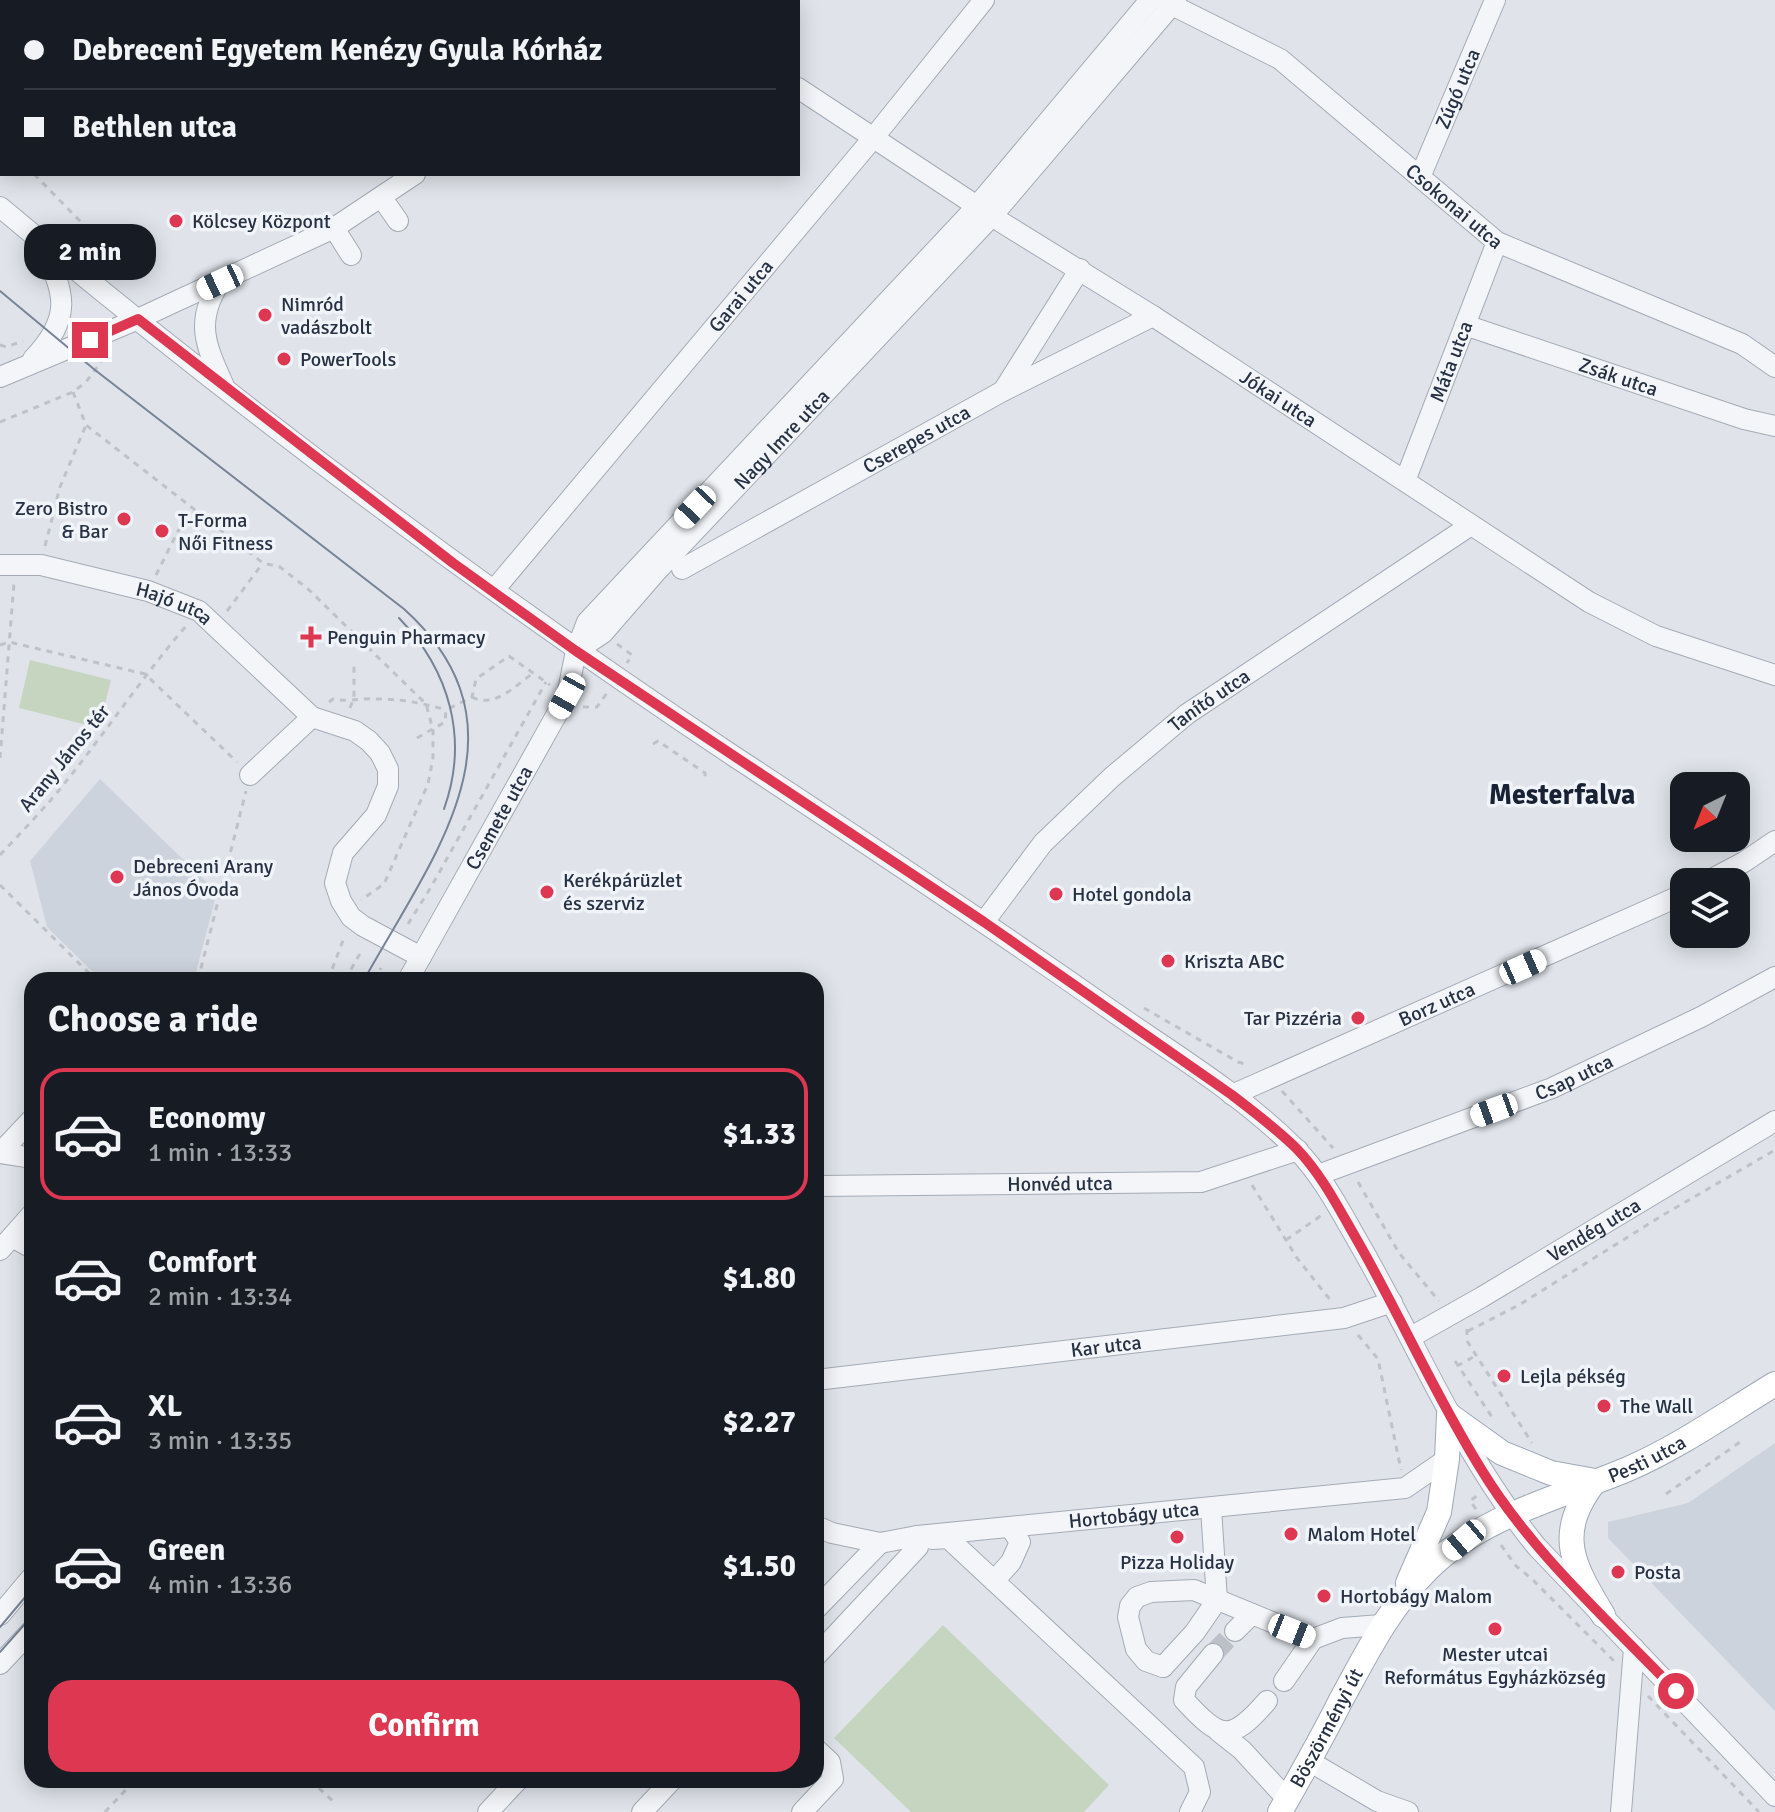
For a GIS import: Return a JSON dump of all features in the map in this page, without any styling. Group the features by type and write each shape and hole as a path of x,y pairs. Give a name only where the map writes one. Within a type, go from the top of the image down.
{"main road":[{"name":"Pesti utca","path":"1511,1515 1644,1461 1775,1384"},
{"path":"1401,1600 1439,1512 1447,1459 1449,1415"},
{"path":"1449,1415 1502,1453 1551,1473 1595,1481 1575,1515 1572,1558 1603,1615"},
{"name":"Böszörményi út","path":"1284,1806 1381,1625 1430,1568 1464,1540 1511,1515"}],"street":[{"name":"Garai utca","path":"494,590 874,137 984,0"},
{"name":"Nagy Imre utca","path":"985,211 1150,0"},
{"name":"Zúgó utca","path":"1420,177 1495,0"},
{"name":"Nagy Imre utca","path":"576,651 603,633 1170,2"},
{"name":"Csokonai utca","path":"1170,2 1280,59 1497,242 1742,344 1775,367"},
{"name":"Jókai utca","path":"800,89 1589,602 1656,636 1775,675"},
{"path":"0,377 138,319 334,228 412,176"},
{"path":"382,198 398,221"},
{"path":"0,207 226,389 441,554 617,679 984,922 1232,1095 1298,1150 1318,1175 1392,1302 1449,1415 1511,1515 1537,1547 1775,1796"},
{"path":"334,228 351,255"},
{"path":"27,365 54,336 63,314 49,262 34,235"},
{"name":"Máta utca","path":"1405,481 1497,242"},
{"path":"1003,391 1080,269"},
{"path":"220,282 209,299 204,324 209,352 226,389"},
{"name":"Cserepes utca","path":"682,569 1003,391 1153,316"},
{"name":"Zsák utca","path":"1465,325 1744,419 1775,426"},
{"name":"Tanító utca","path":"984,922 1043,843 1112,777 1187,714 1471,525"},
{"name":"Hajó utca","path":"8,564 41,565 148,591 199,611 312,717 355,731 369,741 388,769 388,786 376,815 343,853 338,867 335,883 341,901 355,909"},
{"name":"Csemete utca","path":"413,972 567,696 576,651"},
{"path":"250,775 312,717"},
{"path":"1733,868 1775,841"},
{"name":"Borz utca","path":"1232,1095 1670,900"},
{"path":"355,909 363,926 421,957"},
{"name":"Csap utca","path":"1318,1175 1552,1088 1701,1017 1775,977"},
{"name":"Vendég utca","path":"1411,1337 1775,1121"},
{"path":"0,1153 24,1128"},
{"name":"Honvéd utca","path":"824,1186 1201,1182 1298,1150"},
{"path":"0,1153 24,1157"},
{"path":"6,1244 24,1223"},
{"name":"Kar utca","path":"824,1379 1344,1318 1392,1302"},
{"name":"Hortobágy utca","path":"824,1530 880,1543 1405,1488 1447,1459"},
{"path":"1163,1667 1195,1632 1217,1600 1211,1508"},
{"path":"994,1581 1011,1562 1020,1542 1010,1527"},
{"path":"824,1647 918,1547 932,1537 994,1581 1194,1767 1200,1792 1190,1812"},
{"path":"824,1601 880,1543"},
{"path":"0,1615 24,1586"},
{"path":"1163,1667 1146,1661 1136,1649 1128,1617 1130,1606 1137,1597 1151,1592 1194,1590 1313,1639"},
{"path":"1235,1631 1252,1614"},
{"path":"1284,1681 1313,1639 1342,1628 1381,1625"},
{"path":"0,1664 24,1638"},
{"path":"1621,1812 1634,1648"},
{"path":"1184,1700 1186,1687 1213,1654"},
{"path":"1163,1667 1167,1682 1242,1750 1284,1806"},
{"path":"1218,1731 1229,1732 1249,1722 1267,1701"},
{"path":"1242,1750 1249,1722"},
{"path":"802,1812 833,1779 830,1762 824,1756"},
{"path":"1309,1761 1377,1801 1408,1812"},
{"path":"488,1812 510,1788"},
{"path":"642,1812 664,1788"}],"path":[{"path":"36,176 121,263"},
{"path":"0,345 6,347 27,340"},
{"path":"0,422 73,392 86,382 101,362"},
{"path":"73,392 86,425 263,563 280,567 308,589 426,704 433,730 433,758 428,784 384,884 355,909 331,972"},
{"path":"48,532 60,487 86,425"},
{"path":"163,559 178,531 195,511"},
{"path":"222,616 263,563"},
{"path":"0,758 9,642 8,564"},
{"name":"Arany János tér","path":"0,855 50,800 145,674 199,611"},
{"path":"0,645 9,642 145,674 250,775 200,972"},
{"path":"472,697 476,679 509,656 585,708 597,707 632,655"},
{"path":"343,726 354,698 354,662"},
{"path":"472,697 481,702 491,702 533,673"},
{"path":"408,924 546,682"},
{"path":"312,717 333,699 392,699 446,710 472,697"},
{"path":"417,738 445,722 446,710"},
{"path":"653,744 658,741 682,757 705,773 705,779"},
{"path":"0,885 88,972"},
{"path":"350,972 362,950"},
{"path":"379,972 381,968"},
{"path":"1132,1000 1238,1062 1259,1067 1323,1139 1351,1163 1361,1188 1399,1253 1468,1331 1467,1341 1532,1443"},
{"path":"1468,1331 1519,1305 1663,1215 1775,1150"},
{"path":"1242,1170 1286,1240 1378,1359 1405,1488"},
{"path":"1476,1355 1456,1364 1498,1427"},
{"path":"1666,1494 1740,1442"},
{"path":"1516,1566 1632,1679 1759,1812"},
{"path":"105,1812 128,1788"},
{"path":"319,1788 335,1803"}],"shaded area":[{"name":"Debreceni Arany János Óvoda","path":"100,779 217,892 196,972 93,972 47,927 30,861"},
{"path":"1775,1443 1775,1711 1608,1538 1608,1522 1688,1503"}],"green space":[{"path":"30,660 111,680 99,728 19,708"},
{"path":"943,1625 1109,1785 1084,1812 911,1812 834,1738"}],"tunnel":[{"path":"1213,1654 1235,1631"}],"tram line":[{"path":"0,291 95,370 404,609 444,655 464,701 468,747 459,794 441,841 369,972"},
{"path":"399,618 431,660 450,707 455,757 444,809"},
{"path":"0,1627 24,1598"},
{"path":"0,1652 24,1625"}],"place":[{"name":"Kölcsey Központ","path":"176,221"},
{"name":"Nimród vadászbolt","path":"265,315"},
{"name":"PowerTools","path":"284,359"},
{"name":"Zero Bistro & Bar","path":"124,519"},
{"name":"T-Forma Női Fitness","path":"162,531"},
{"name":"Penguin Pharmacy","path":"311,637"},
{"name":"Debreceni Arany János Óvoda","path":"117,877"},
{"name":"Kerékpárüzlet és szerviz","path":"547,892"},
{"name":"Hotel gondola","path":"1056,894"},
{"name":"Kriszta ABC","path":"1168,961"},
{"name":"Tar Pizzéria","path":"1358,1018"},
{"name":"Lejla pékség","path":"1504,1376"},
{"name":"The Wall","path":"1604,1406"},
{"name":"Malom Hotel","path":"1291,1534"},
{"name":"Pizza Holiday","path":"1177,1537"},
{"name":"Posta","path":"1618,1572"},
{"name":"Hortobágy Malom","path":"1324,1596"},
{"name":"Mester utcai Református Egyházközség","path":"1495,1629"}],"district":[{"name":"Mesterfalva","path":"1562,794"}],"route":[{"path":"90,340 138,319 179,354 453,563 576,651 984,922 1265,1121 1298,1150 1318,1175 1392,1302 1449,1415 1511,1515 1537,1547 1676,1691"}]}
